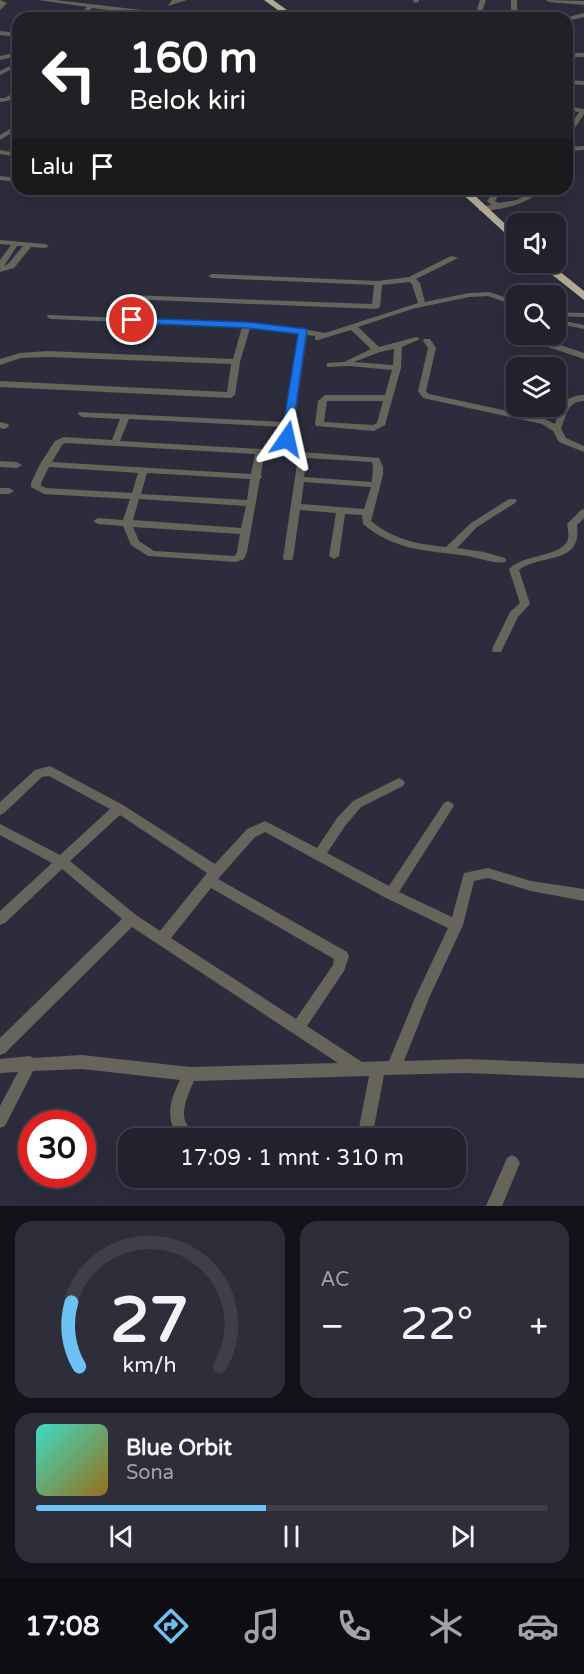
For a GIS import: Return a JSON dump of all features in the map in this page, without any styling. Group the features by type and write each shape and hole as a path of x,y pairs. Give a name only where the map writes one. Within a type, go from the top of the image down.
{"highway":[{"path":"270,0 286,12"},
{"path":"468,195 506,231"},
{"path":"555,273 584,297"}],"street":[{"path":"42,0 139,12"},
{"path":"170,5 174,1 184,0"},
{"path":"549,0 584,3"},
{"path":"0,2 4,4 0,8"},
{"path":"85,12 90,7"},
{"path":"573,127 583,111"},
{"path":"495,195 491,201 496,205"},
{"path":"482,208 510,205 529,195"},
{"path":"0,242 45,246"},
{"path":"0,268 15,244"},
{"path":"0,268 13,265 29,244"},
{"path":"212,276 378,283 411,279 454,258"},
{"path":"411,279 416,283 422,304"},
{"path":"376,307 378,283"},
{"path":"301,345 324,335 422,304 484,294 506,301"},
{"path":"127,297 410,307"},
{"path":"566,314 584,315"},
{"path":"51,317 247,325 324,335"},
{"path":"566,323 584,327"},
{"path":"229,406 236,362 247,325"},
{"path":"353,327 377,350"},
{"path":"283,453 290,424 303,331"},
{"path":"349,364 351,359 416,339"},
{"path":"427,341 432,348 422,391 426,396 545,422 557,429 562,440 584,448"},
{"path":"550,345 584,356"},
{"path":"387,398 325,398 322,401 319,424 379,428 397,368 399,349 397,346"},
{"path":"0,362 20,356 48,354 236,362"},
{"path":"330,365 349,364 397,368"},
{"path":"0,384 231,395"},
{"path":"557,429 567,402 571,398 584,398"},
{"path":"82,414 290,424"},
{"path":"115,443 125,417"},
{"path":"252,503 39,489 36,483 45,464 61,441 376,460 379,464 366,512 366,522 389,538 416,547 481,554 501,560"},
{"path":"143,472 127,523 135,543 149,553 158,555 236,559 241,555 260,452"},
{"path":"288,558 303,454"},
{"path":"0,464 17,465"},
{"path":"45,464 143,472 257,477"},
{"path":"299,479 375,485"},
{"path":"449,550 474,525 512,501"},
{"path":"295,507 366,512"},
{"path":"334,556 341,510"},
{"path":"497,649 514,615 525,604 514,573 515,566 525,560 572,551 581,544 572,524 584,512"},
{"path":"98,521 246,531"},
{"path":"0,810 44,771 50,771 90,790 119,808 213,877 342,956 339,967 299,1026"},
{"path":"320,854 341,822 357,804 399,783"},
{"path":"391,894 448,806"},
{"path":"0,919 63,863 119,808"},
{"path":"162,939 251,833 265,826 391,894 456,925"},
{"path":"0,829 63,863 131,919 299,1026 360,1069"},
{"path":"394,1068 418,1007 456,925 469,877 488,873 531,886 584,895"},
{"path":"0,1048 131,919"},
{"path":"0,1066 82,1062 190,1074 493,1065 584,1071"},
{"path":"0,1121 30,1063"},
{"path":"366,1128 378,1068"},
{"path":"180,1128 176,1110 179,1095 190,1074"},
{"path":"494,1206 512,1163"}],"route":[{"path":"132,320 247,325 303,331 287,439"}]}
